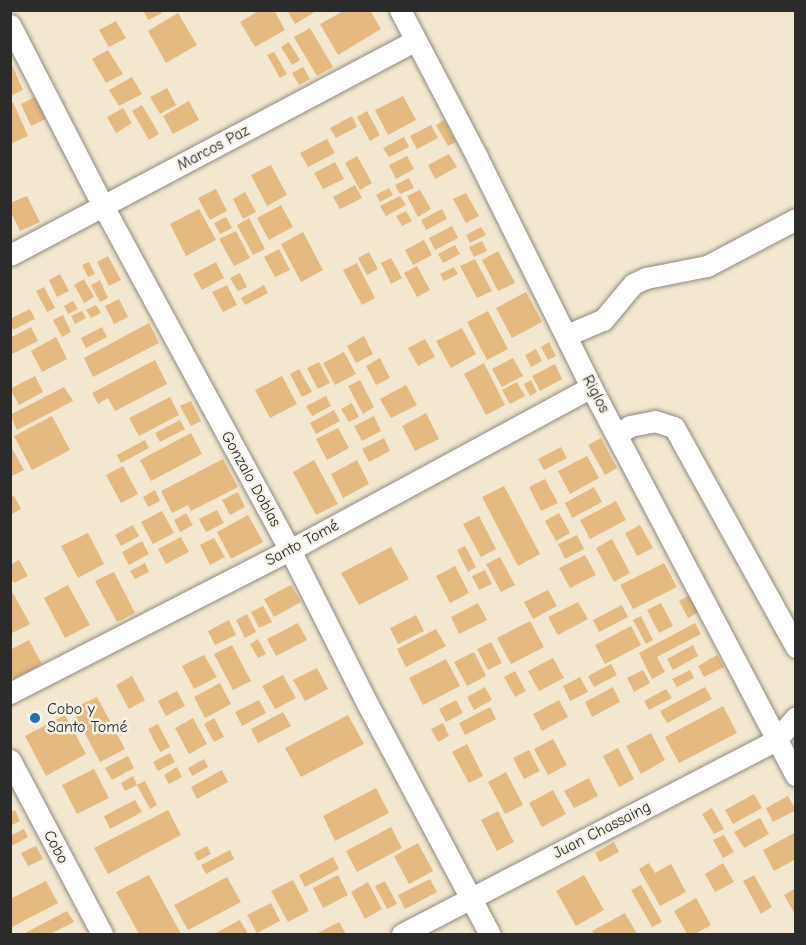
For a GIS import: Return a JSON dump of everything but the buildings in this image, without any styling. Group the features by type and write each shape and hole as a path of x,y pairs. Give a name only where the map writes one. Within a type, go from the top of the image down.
{"street":[{"name":"Riglos","path":"400,10 567,335 591,387 618,434 795,776"},
{"name":"Gonzalo Doblas","path":"10,25 103,206 290,550 368,705 490,934"},
{"name":"Marcos Paz","path":"10,255 415,41"},
{"path":"567,335 603,320 633,284 646,278 707,266 795,219"},
{"name":"Santo Tomé","path":"10,693 290,550 591,387"},
{"path":"618,434 630,426 656,421 674,427 795,647"},
{"name":"Juan Chassaing","path":"402,934 776,740 795,717"},
{"name":"Cobo","path":"10,760 102,934"}],"place":[{"name":"Cobo y Santo Tomé","path":"35,718"}]}
